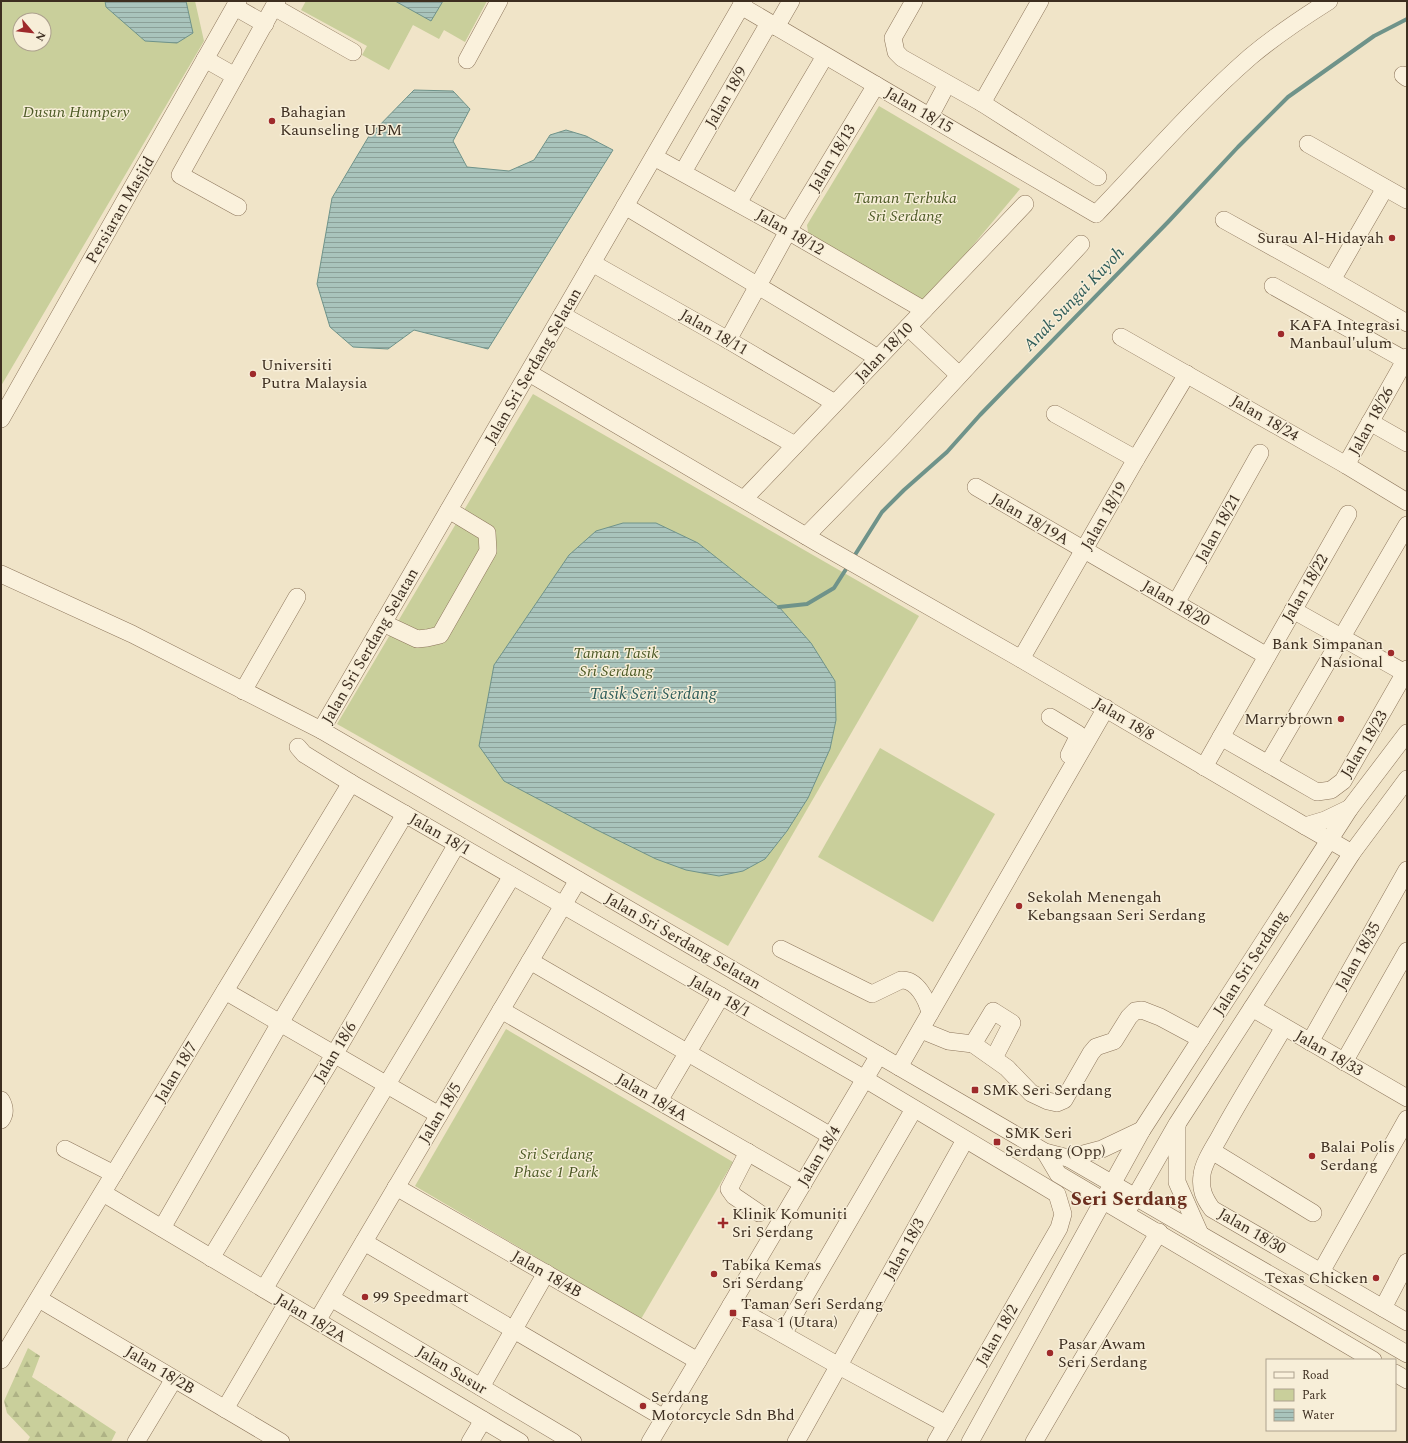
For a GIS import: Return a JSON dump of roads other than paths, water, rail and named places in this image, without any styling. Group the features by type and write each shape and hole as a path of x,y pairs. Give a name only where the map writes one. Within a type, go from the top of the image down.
{"street":[{"path":"467,60 499,1"},
{"name":"Jalan 18/9","path":"683,172 772,25 791,1"},
{"path":"914,1 893,38 896,52 902,58 982,103 1098,177"},
{"path":"982,103 1040,1"},
{"name":"Jalan 18/15","path":"743,4 772,25 1096,214 1214,90 1251,56 1291,25 1329,1"},
{"path":"237,4 265,24"},
{"name":"Persiaran Masjid","path":"1,419 237,4"},
{"path":"238,207 180,175 276,4 353,52"},
{"name":"Jalan Sri Serdang Selatan","path":"321,730 743,4"},
{"path":"738,203 825,56"},
{"path":"205,59 235,76"},
{"path":"930,116 947,84"},
{"name":"Jalan 18/13","path":"728,340 788,231 876,85"},
{"path":"1308,144 1407,200"},
{"name":"Jalan 18/12","path":"654,157 788,231 924,310"},
{"path":"1332,280 1384,188"},
{"name":"Jalan 18/10","path":"744,499 1025,204"},
{"path":"625,206 878,358"},
{"path":"1224,220 1407,323"},
{"path":"806,536 895,445 1080,244"},
{"name":"Jalan 18/11","path":"592,263 835,403"},
{"path":"1273,286 1404,368"},
{"path":"562,315 795,445"},
{"path":"908,327 959,376"},
{"name":"Jalan 18/24","path":"1121,337 1346,465 1407,502"},
{"name":"Jalan 18/26","path":"1346,465 1370,422 1404,368"},
{"name":"Jalan 18/8","path":"529,373 806,536 1106,708 1352,853"},
{"name":"Jalan 18/19","path":"1021,659 1085,551 1136,459 1187,374"},
{"path":"1055,414 1136,459"},
{"path":"1370,422 1407,444"},
{"name":"Jalan 18/21","path":"1176,603 1260,453"},
{"name":"Jalan 18/19A","path":"976,487 1085,551"},
{"path":"383,623 417,639 440,635 488,551 487,533 449,510"},
{"name":"Jalan 18/22","path":"1204,767 1348,514"},
{"path":"1268,764 1407,525"},
{"name":"Jalan 18/20","path":"1085,551 1267,656"},
{"name":"Jalan Sri Serdang Selatan","path":"1,574 132,634 321,730 1045,1152 1068,1158 1407,1354"},
{"path":"243,691 297,597"},
{"path":"1293,610 1406,671"},
{"name":"Jalan 18/23","path":"1221,737 1317,792 1331,790 1343,781 1406,671"},
{"path":"899,1067 1106,708"},
{"path":"1050,716 1078,734 1078,737 1067,759 1068,762 1074,764"},
{"name":"Jalan Sri Serdang","path":"970,1442 1142,1130 1350,808 1407,733"},
{"name":"Jalan 18/1","path":"298,748 304,754 351,783 865,1079 1057,1194 1063,1214 1059,1228"},
{"name":"Jalan Sri Serdang","path":"1126,1213 1177,1124 1352,853 1407,779"},
{"name":"Jalan 18/7","path":"1,1360 351,783"},
{"path":"1311,868 1311,847 1305,826 1325,820 1350,808"},
{"path":"162,1228 280,1023 405,814"},
{"name":"Jalan 18/6","path":"211,1258 334,1055 457,844"},
{"name":"Jalan 18/35","path":"1310,1042 1407,870"},
{"path":"264,1289 512,876"},
{"name":"Jalan 18/5","path":"317,1321 578,880"},
{"path":"781,949 872,994 901,980 912,982 928,1002 930,1013"},
{"path":"1344,1062 1407,951"},
{"path":"530,961 831,1136"},
{"path":"225,991 439,1115"},
{"path":"659,1101 721,996"},
{"name":"Jalan 18/33","path":"1252,1008 1407,1098"},
{"name":"Jalan 18/4A","path":"501,1010 803,1184"},
{"path":"921,1030 948,1041 974,1044 1011,1072 1031,1093 1048,1101 1057,1103 1064,1100 1096,1047 1114,1041 1122,1026 1135,1011 1142,1010 1160,1017 1201,1039"},
{"path":"974,1044 993,1011 1012,1023 994,1058"},
{"name":"Jalan 18/30","path":"1284,1027 1232,1113 1212,1150 1202,1173 1201,1189 1205,1200 1212,1208 1407,1322"},
{"name":"Jalan 18/4","path":"650,1442 879,1055"},
{"path":"1,1100 5,1111 1,1120"},
{"path":"784,1334 914,1109"},
{"path":"1322,1272 1407,1119"},
{"path":"1177,1124 1177,1182 1200,1234"},
{"path":"1068,1158 1102,1149 1142,1130"},
{"name":"Jalan 18/3","path":"796,1442 965,1140"},
{"path":"65,1149 114,1174"},
{"path":"1212,1150 1313,1213"},
{"path":"748,1152 729,1189 734,1196 760,1213"},
{"name":"Jalan Sri Serdang Selatan","path":"1045,1152 1058,1174 1159,1232 1371,1359"},
{"name":"Jalan 18/4B","path":"396,1187 698,1361"},
{"name":"Jalan 18/2A","path":"103,1193 520,1442"},
{"name":"Jalan 18/2","path":"936,1442 1059,1228"},
{"path":"1034,1442 1159,1232"},
{"path":"364,1242 664,1418"},
{"path":"1383,1308 1407,1262"},
{"path":"481,1387 546,1273"},
{"name":"Jalan Susur","path":"331,1298 573,1442"},
{"name":"Jalan 18/2B","path":"39,1299 281,1442"},
{"path":"225,1409 287,1303"},
{"path":"731,1305 946,1424"},
{"path":"1396,1374 1407,1380"},
{"path":"136,1442 174,1379"},
{"path":"470,1442 483,1420"}],"water":[{"path":"105,1 186,1 193,33 177,43 145,41 106,7"},
{"path":"395,1 443,1 431,21"},
{"path":"414,90 453,91 470,109 453,141 467,167 509,171 534,160 550,135 566,130 586,136 613,150 488,349 414,330 388,349 353,347 330,327 317,284 332,198 369,136"},
{"name":"Tasik Seri Serdang","path":"623,523 656,523 698,543 779,607 811,643 835,681 836,720 830,749 808,798 787,831 765,859 743,871 719,876 686,870 656,859 504,781 479,746 494,665 569,555 596,531"}],"waterway":[{"name":"Anak Sungai Kuyoh","path":"853,558 882,512 904,490 947,452 980,415 1288,97 1374,36 1407,19"},
{"name":"Anak Sungai Kuyoh","path":"779,607 807,604 834,588 848,566"}],"place":[{"name":"Bahagian Kaunseling UPM","path":"272,121"},
{"name":"Surau Al-Hidayah","path":"1392,238"},
{"name":"KAFA Integrasi Manbaul'ulum","path":"1281,334"},
{"name":"Universiti Putra Malaysia","path":"253,374"},
{"name":"Bank Simpanan Nasional","path":"1391,653"},
{"name":"Marrybrown","path":"1341,719"},
{"name":"Sekolah Menengah Kebangsaan Seri Serdang","path":"1019,906"},
{"name":"SMK Seri Serdang","path":"975,1090"},
{"name":"SMK Seri Serdang (Opp)","path":"997,1142"},
{"name":"Balai Polis Serdang","path":"1312,1156"},
{"name":"Klinik Komuniti Sri Serdang","path":"723,1223"},
{"name":"Tabika Kemas Sri Serdang","path":"714,1274"},
{"name":"Texas Chicken","path":"1376,1278"},
{"name":"99 Speedmart","path":"365,1297"},
{"name":"Taman Seri Serdang Fasa 1 (Utara)","path":"733,1313"},
{"name":"Pasar Awam Seri Serdang","path":"1050,1353"},
{"name":"Serdang Motorcycle Sdn Bhd","path":"643,1406"}],"district":[{"name":"Seri Serdang","path":"1129,1199"}],"park label":[{"name":"Dusun Humpery","path":"76,112"},
{"name":"Taman Terbuka Sri Serdang","path":"905,207"},
{"name":"Taman Tasik Sri Serdang","path":"616,662"},
{"name":"Sri Serdang Phase 1 Park","path":"556,1163"}]}
